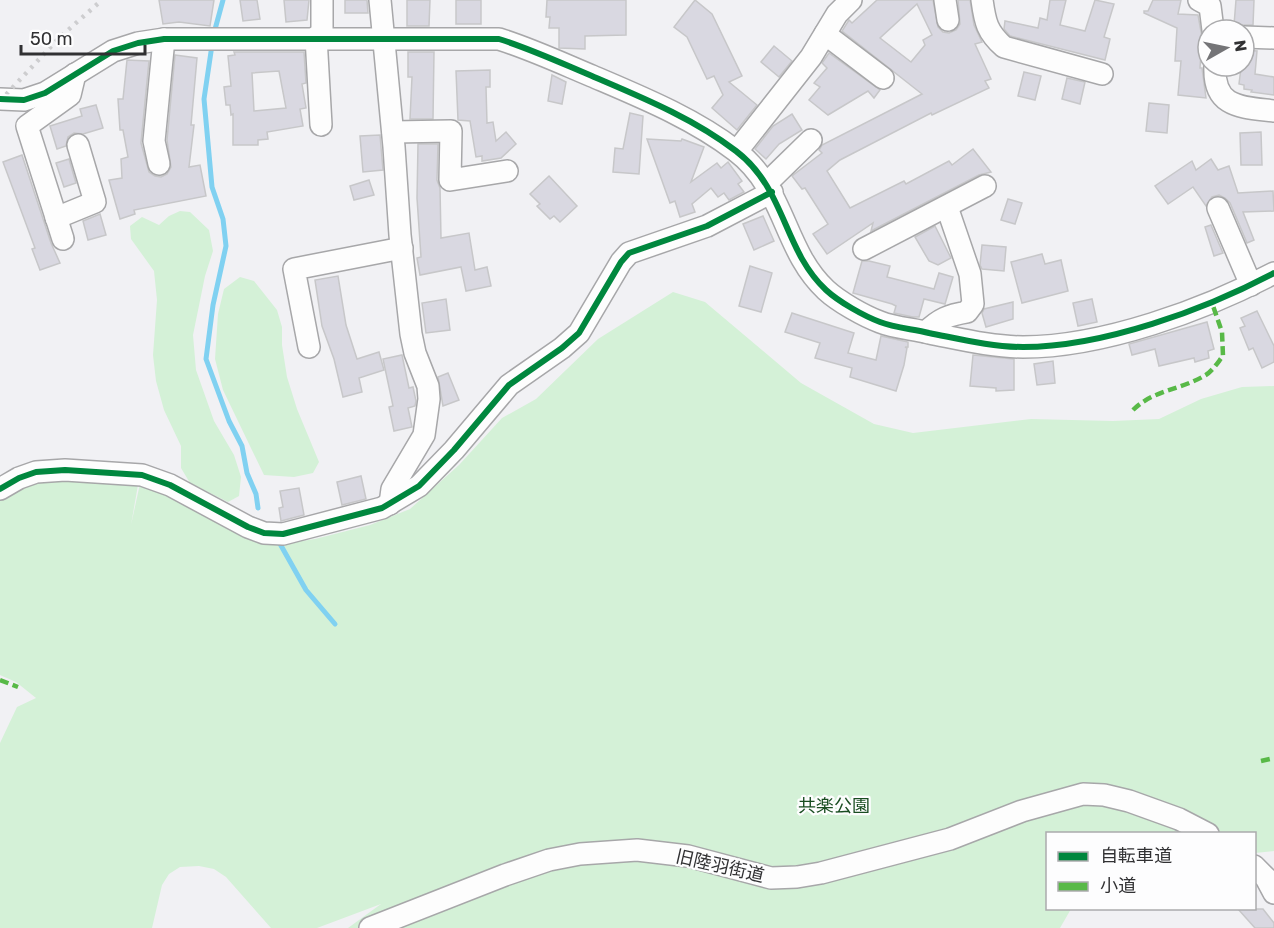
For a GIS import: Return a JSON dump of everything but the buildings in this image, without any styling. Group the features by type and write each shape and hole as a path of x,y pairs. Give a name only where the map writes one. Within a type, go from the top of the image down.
{"street":[{"path":"321,125 319,37 322,0"},
{"path":"380,0 411,334 415,353 428,386 429,399 423,435 415,453 392,489 390,504"},
{"path":"737,151 811,57 837,14 851,0"},
{"path":"982,0 984,16 992,36 1004,47 1102,74"},
{"path":"1206,2 1210,18"},
{"path":"825,34 883,78"},
{"path":"0,99 33,98 113,51 138,43 164,39 319,37 499,39 639,95 689,120 737,151 770,187 797,253 812,275 827,291 844,303 881,322 981,343 1023,347 1063,343 1101,337 1175,316 1224,298 1274,273"},
{"path":"1256,37 1274,38"},
{"path":"159,164 154,141 164,39"},
{"path":"63,238 27,126 70,95 75,74"},
{"path":"1216,78 1218,92 1226,101 1236,105 1274,111"},
{"path":"393,132 451,131 450,180 507,171"},
{"path":"0,489 19,478 36,472 64,470 142,475 170,485 248,527 264,533 283,534 382,508 419,486 454,450 509,385 562,348 579,333 621,262 629,253 707,226 770,187 811,140"},
{"path":"56,218 95,201 78,145"},
{"path":"864,249 985,186"},
{"path":"926,332 938,320 967,312 974,304 970,274 947,207"},
{"path":"1218,208 1251,285"},
{"path":"309,347 294,269 402,248"},
{"name":"旧陸羽街道","path":"370,928 505,875 549,860 580,854 637,850 657,852 688,856 771,878 797,877 821,873 950,839 1022,811 1083,794 1104,795 1141,805 1179,819 1204,832"},
{"path":"1256,868 1266,878 1274,893"}],"green space":[{"path":"180,211 190,212 209,230 213,251 205,276 193,335 196,370 214,421 234,455 241,477 239,496 228,502 190,483 181,468 181,446 164,410 156,381 153,355 157,300 154,271 131,239 130,226 142,217 159,225 169,216"},
{"path":"240,277 254,281 277,310 282,327 287,377 297,409 319,462 313,473 294,477 264,475 223,390 215,359 218,314 224,289"},
{"name":"共楽公園","path":"673,292 705,302 801,383 874,424 913,433 1031,419 1113,421 1159,419 1201,399 1242,387 1274,386 1274,851 1256,853 1256,832 1046,832 1046,910 1070,910 1060,928 348,928 381,904 317,928 271,928 226,877 214,869 199,866 180,867 169,874 162,885 152,928 0,928 0,743 17,707 36,698 16,682 0,675 0,497 46,477 139,479 131,525 141,479 281,544 315,539 370,525 410,509 459,465 502,418 536,399 598,339"}],"waterway":[{"path":"214,33 223,0"},
{"path":"212,45 204,99 212,187 223,219 226,246 213,305 206,359 229,421 242,446 247,473 256,494 258,508"},
{"path":"279,542 306,590 335,624"}],"railway":[{"path":"0,101 59,38 102,0"}],"marked path":[{"path":"1133,410 1149,398 1204,376 1223,356 1222,332 1212,303"},
{"path":"0,680 18,687"},
{"path":"1261,761 1274,758"}],"cycle path":[{"path":"0,99 24,100 45,93 113,51 138,43 164,39 499,39 546,56 648,100 702,128 736,151 765,183 801,257 812,274 826,290 838,299 859,312 886,324 1000,346 1023,347 1086,341 1185,313 1274,273"},
{"path":"0,489 19,478 36,472 65,470 142,475 170,485 248,527 264,533 283,534 382,508 419,486 454,450 509,385 562,348 579,333 621,262 629,253 707,226 772,192"}]}
